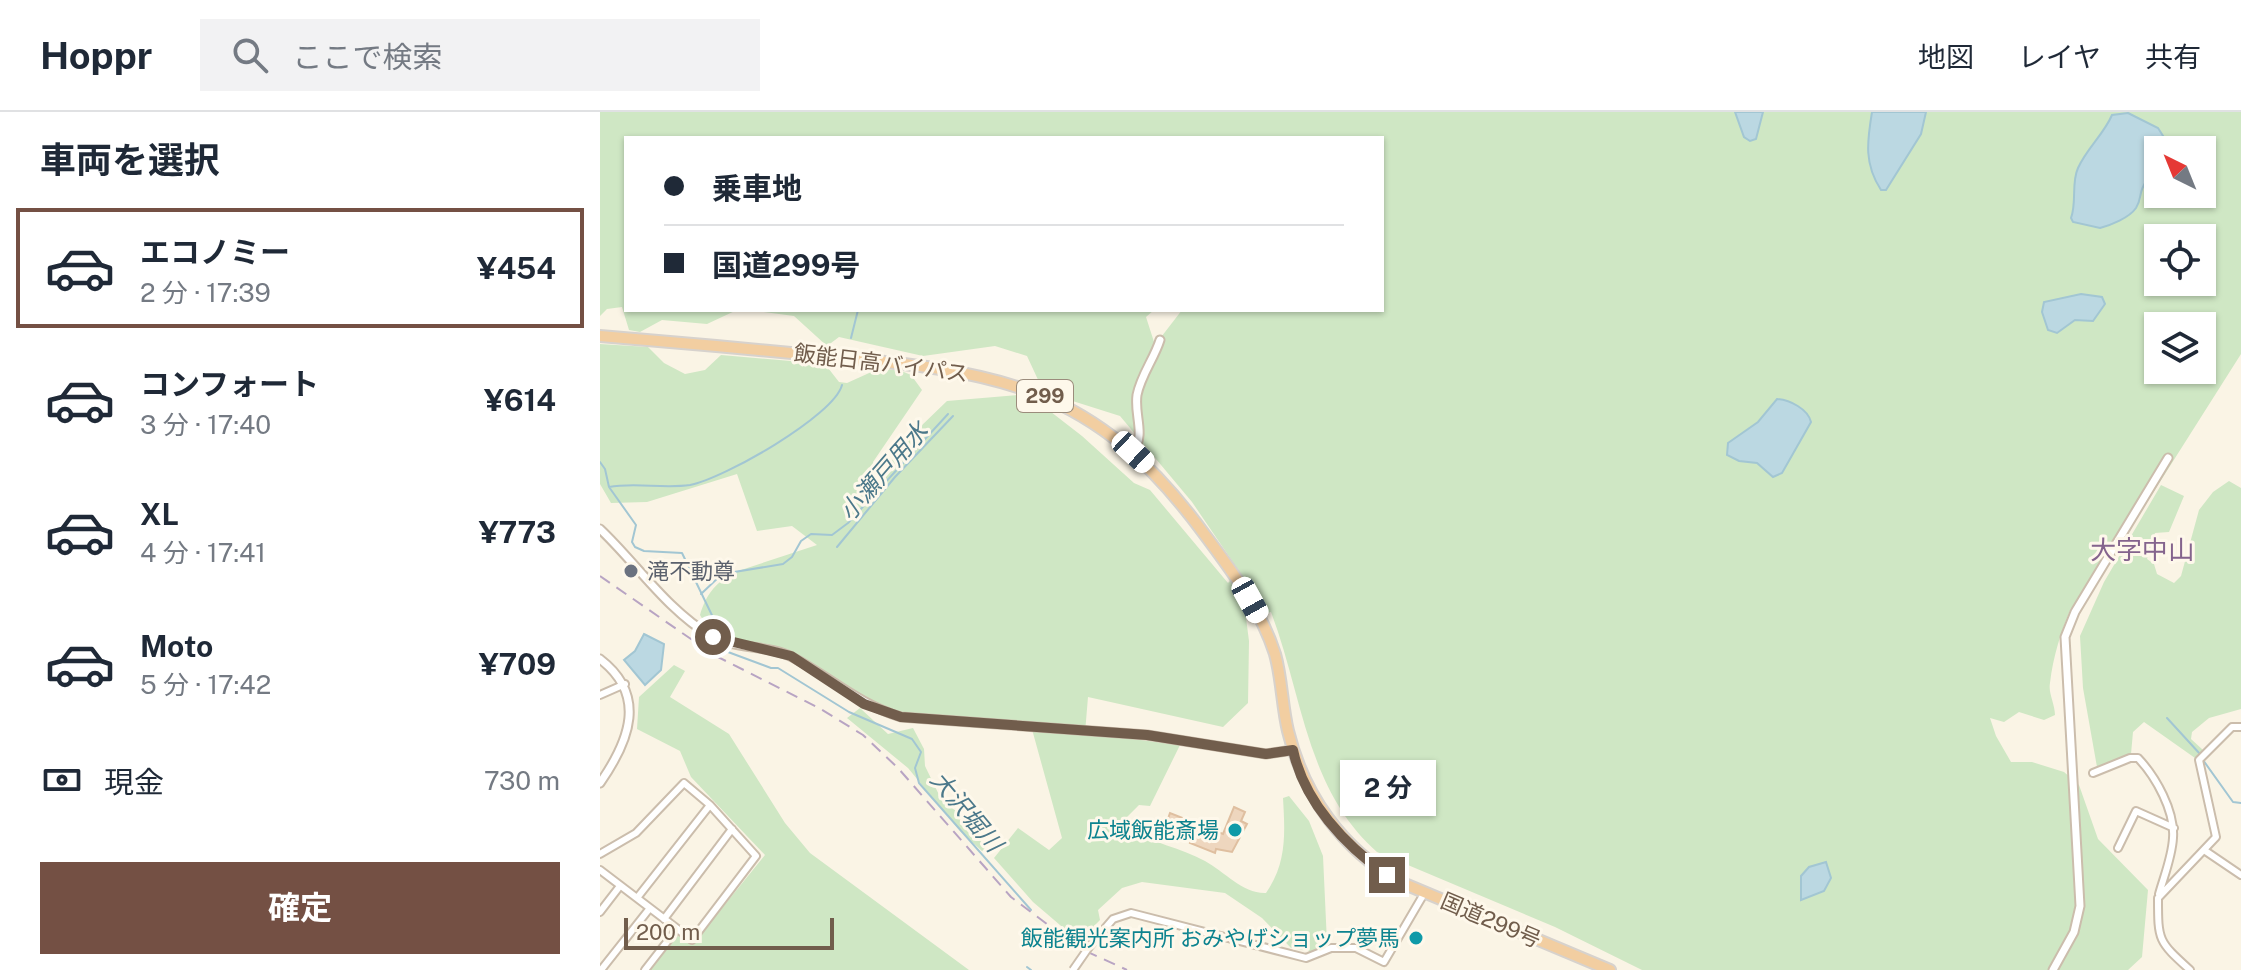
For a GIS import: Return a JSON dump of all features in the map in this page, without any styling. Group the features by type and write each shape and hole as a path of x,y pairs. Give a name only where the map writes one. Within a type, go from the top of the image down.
{"highway":[{"name":"飯能日高バイパス","path":"600,336 922,365 977,374 1044,396 1093,423 1133,452 1171,491 1260,617 1274,653 1293,750"},
{"name":"国道299号","path":"1293,750 1311,793 1342,836 1387,875 1610,970"}],"street":[{"path":"1133,452 1141,438 1136,414 1140,384 1160,340"},
{"path":"2053,970 2074,932 2080,906 2065,647 2069,624 2168,458"},
{"path":"600,529 691,622 713,637 791,656 864,704 881,711 931,720 1147,735 1266,754 1293,750"},
{"path":"600,659 625,684 631,708 626,729 600,783"},
{"path":"600,695 625,684"},
{"path":"2158,898 2216,837 2199,760 2232,727 2241,727"},
{"path":"2093,773 2130,758 2138,758 2154,775 2174,828 2158,898 2158,930 2162,943 2190,970"},
{"path":"600,854 636,833 684,783 710,805 756,856 692,940 600,870"},
{"path":"637,898 710,805"},
{"path":"2118,848 2136,811 2174,828"},
{"path":"664,919 732,829"},
{"path":"2204,850 2241,875"},
{"path":"600,912 620,886"},
{"path":"1073,970 1113,919 1131,913 1306,958 1331,948 1356,948 1384,962 1425,892"},
{"path":"601,970 650,908"},
{"path":"645,970 677,929"}],"green space":[{"path":"600,112 2241,112 2241,354 2080,608 2071,608 2051,673 2050,691 2055,715 2044,720 2019,712 2004,722 1990,718 2011,762 2032,762 2064,772 2079,785 2098,839 2148,890 2142,957 2128,970 1642,970 1555,927 1377,852 1353,827 1321,771 1271,612 1246,618 1249,641 1248,703 1223,727 1088,697 1085,733 1180,745 1150,806 1139,805 1125,819 1128,829 1205,861 1250,890 1266,893 1278,870 1284,836 1283,798 1289,796 1309,821 1323,856 1327,943 1313,952 1291,948 1262,918 1225,893 1142,882 1122,888 1098,910 1100,920 1087,933 1067,931 1033,902 994,858 1018,828 1049,850 1062,838 1030,722 992,725 881,711 791,656 713,637 700,615 708,596 720,582 732,573 817,545 792,526 757,531 737,474 647,502 611,503 600,484 600,344 648,347 664,363 685,374 705,370 721,355 825,364 839,382 847,383 878,369 899,370 911,375 922,390 873,462 878,477 919,428 947,401 1018,395 1042,405 1134,483 1150,490 1228,583 1239,571 1192,502 1120,416 1060,397 1040,384 1027,356 995,346 923,356 839,337 827,346 794,316 765,312 1152,312 1146,317 1155,345 1180,312 1384,312 1384,136 624,136 624,312 733,312 707,324 662,320 640,332 629,330 622,307 607,309 600,316"},
{"path":"2229,481 2241,488 2241,709 2209,718 2192,732 2191,739 2203,750 2195,758 2144,722 2133,732 2131,754 2097,767 2083,688 2080,636 2104,582 2161,485 2184,496 2169,532 2155,533 2147,559 2154,564 2157,574 2174,583 2181,576 2199,510 2213,492"},
{"path":"674,665 685,671 670,697 729,734 785,823 810,853 969,970 650,970 675,937 679,936 692,945 765,855 691,777 680,751 637,729 639,697"},
{"path":"860,708 888,734 913,728 924,749 925,766 942,801 970,821 985,849 982,851 960,831 908,768 847,718"}],"water":[{"path":"1735,112 1763,112 1756,139 1750,141 1744,137"},
{"path":"1872,112 1926,112 1921,134 1886,190 1881,190 1869,162"},
{"path":"2128,113 2158,128 2163,136 2144,136 2144,186 2136,208 2129,215 2100,228 2073,222 2078,168 2112,115"},
{"path":"2081,294 2102,297 2105,304 2093,321 2075,320 2057,333 2048,330 2042,312 2044,302"},
{"path":"1777,399 1798,406 1811,422 1782,473 1773,477 1757,463 1739,461 1727,455 1728,443 1758,422"},
{"path":"644,634 664,644 661,670 645,685 624,660 635,651"},
{"path":"1826,862 1831,878 1824,891 1801,900 1801,876 1809,867"}],"building":[{"name":"広域飯能斎場","path":"1234,807 1245,812 1241,821 1247,824 1232,852 1216,849 1215,853 1190,843 1192,838 1165,827 1170,813 1223,834"}],"waterway":[{"path":"851,338 858,312"},
{"path":"609,487 690,485 727,471 799,429 835,398 842,385"},
{"path":"701,594 722,574 783,564 792,557 801,541 811,534 832,535 848,523 948,414"},
{"name":"小瀬戸用水","path":"837,547 895,477 953,416"},
{"name":"大沢堀川","path":"600,462 609,487 636,525 632,542 635,547 644,551 682,553 721,634"},
{"name":"大沢堀川","path":"726,647 728,652 778,668 849,712 912,739 921,752 915,768 919,783 1031,910"},
{"path":"2167,718 2200,754"},
{"path":"2203,760 2233,802 2241,803"},
{"name":"大沢堀川","path":"1027,967 1031,970"}],"railway":[{"path":"600,576 714,655 819,708 863,735 898,768 1011,897 1079,948 1127,970"}],"place":[{"name":"滝不動尊","path":"631,571"},
{"name":"広域飯能斎場","path":"1235,830"},
{"name":"飯能観光案内所 おみやげショップ夢馬","path":"1416,938"}],"district":[{"name":"大字中山","path":"2142,549"}],"route":[{"path":"713,637 791,656 864,704 901,717 1147,735 1266,754 1293,750 1323,813 1355,850 1387,875"}]}
